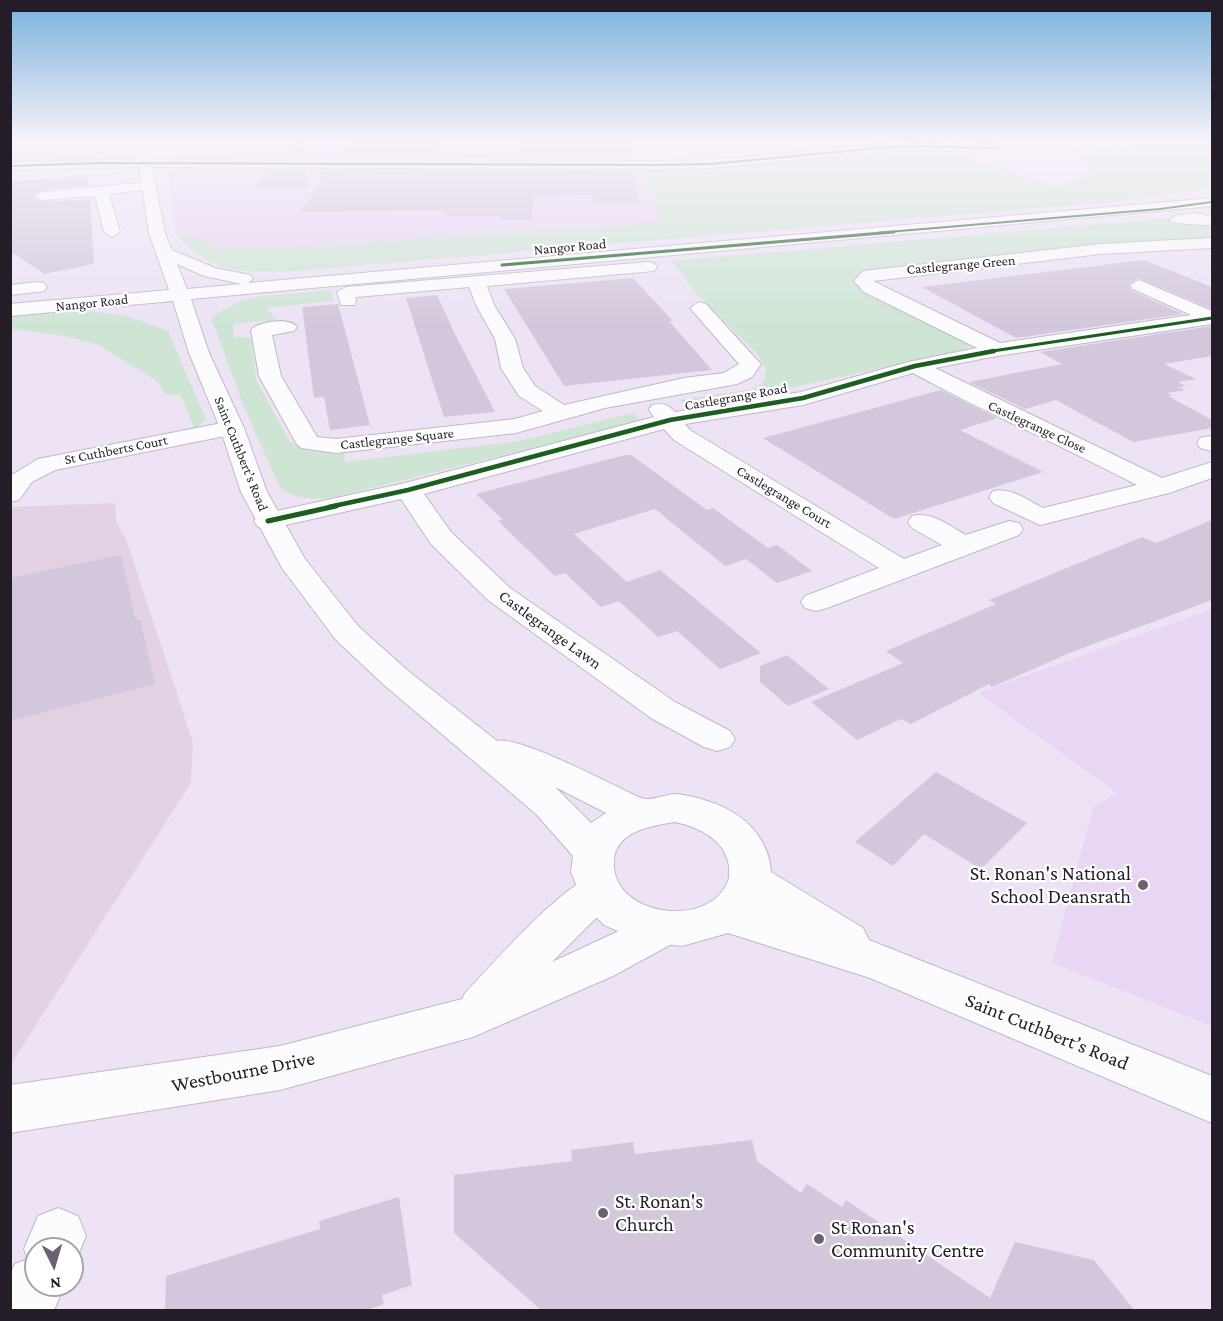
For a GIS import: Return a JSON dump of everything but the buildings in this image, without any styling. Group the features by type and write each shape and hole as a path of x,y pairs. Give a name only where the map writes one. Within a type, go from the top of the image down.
{"street":[{"path":"104,203 112,232"},
{"name":"Saint Cuthbert’s Road","path":"152,203 157,233 179,295 184,328 199,354 232,428 268,521 292,562 347,633 395,677 550,804 595,870 611,907 626,917 664,928 709,923 739,903 750,879 882,963"},
{"name":"Nangor Road","path":"10,310 1207,203"},
{"path":"1177,220 1197,218 1212,222"},
{"name":"Castlegrange Green","path":"997,350 870,288 863,281 869,275 1013,261 1090,250 1212,243"},
{"path":"47,307 146,276 164,253 210,272 290,284"},
{"path":"348,301 346,292 649,268"},
{"path":"476,281 484,305 505,339 512,368 527,391 561,412"},
{"path":"184,328 206,311 232,298 290,284"},
{"path":"1139,285 1212,318"},
{"path":"10,290 38,287"},
{"path":"47,307 102,307 146,315"},
{"name":"Castlegrange Square","path":"287,327 261,330 270,376 304,438 310,442 336,446 516,426 561,412 636,395 729,379 744,372 750,364 695,314"},
{"name":"Castlegrange Road","path":"268,521 408,490 670,420 802,398 915,366 997,350 1212,318"},
{"name":"Castlegrange Close","path":"915,366 987,404 1085,448 1160,487"},
{"path":"636,395 670,420"},
{"name":"Castlegrange Court","path":"670,420 682,435 903,570"},
{"name":"St Cuthberts Court","path":"10,494 23,477 47,465 108,450 232,428"},
{"path":"1002,497 1040,518 1160,487 1212,470"},
{"name":"Castlegrange Lawn","path":"408,490 441,538 499,594 663,710 717,739"},
{"path":"922,522 963,545"},
{"path":"816,602 1009,529"},
{"name":"Saint Cuthbert’s Road","path":"477,743 583,784 637,813"},
{"path":"473,1017 551,933 595,870 598,841 610,827 637,813 675,808 706,815 719,822 736,836 746,850 750,864 750,879"},
{"name":"Saint Cuthbert’s Road","path":"724,915 882,963 1212,1100"},
{"name":"Westbourne Drive","path":"10,1109 63,1103 280,1068 473,1017 597,963 664,928"},
{"path":"24,1311 30,1297"}],"shaded area":[{"path":"172,203 655,203 662,222 301,247 219,248 187,234 176,235"},
{"path":"115,503 116,522 126,539 193,743 191,783 11,1064 11,507"},
{"name":"St. Ronan's National School Deansrath","path":"1212,609 1212,1026 1052,963 1093,807 1117,793 978,693"}],"green space":[{"path":"654,203 1103,203 293,271 243,271 217,265 190,248 176,235 187,234 219,248 301,247 661,222"},
{"path":"1170,218 1212,226 1212,239 1054,249 857,279 966,341 970,345 966,350 725,402 684,403 679,400 755,389 764,381 766,369 758,355 696,293 672,261"},
{"path":"332,290 334,301 266,308 279,323 268,324 266,320 233,324 234,337 251,338 256,380 290,442 310,451 344,452 345,462 520,441 633,413 641,421 335,497 314,499 293,495 280,488 243,405 211,317 240,301 254,297"},
{"path":"88,311 128,316 168,331 206,420 194,429 181,395 165,394 158,382 99,345 65,336 11,329 11,317"}],"cycle path":[{"path":"502,265 1160,209 1207,203"},
{"path":"268,521 408,490 670,420 803,398 915,366 997,350 1212,318"}],"place":[{"name":"St. Ronan's National School Deansrath","path":"1143,885"},
{"name":"St. Ronan's Church","path":"603,1213"},
{"name":"St Ronan's Community Centre","path":"819,1239"}]}
